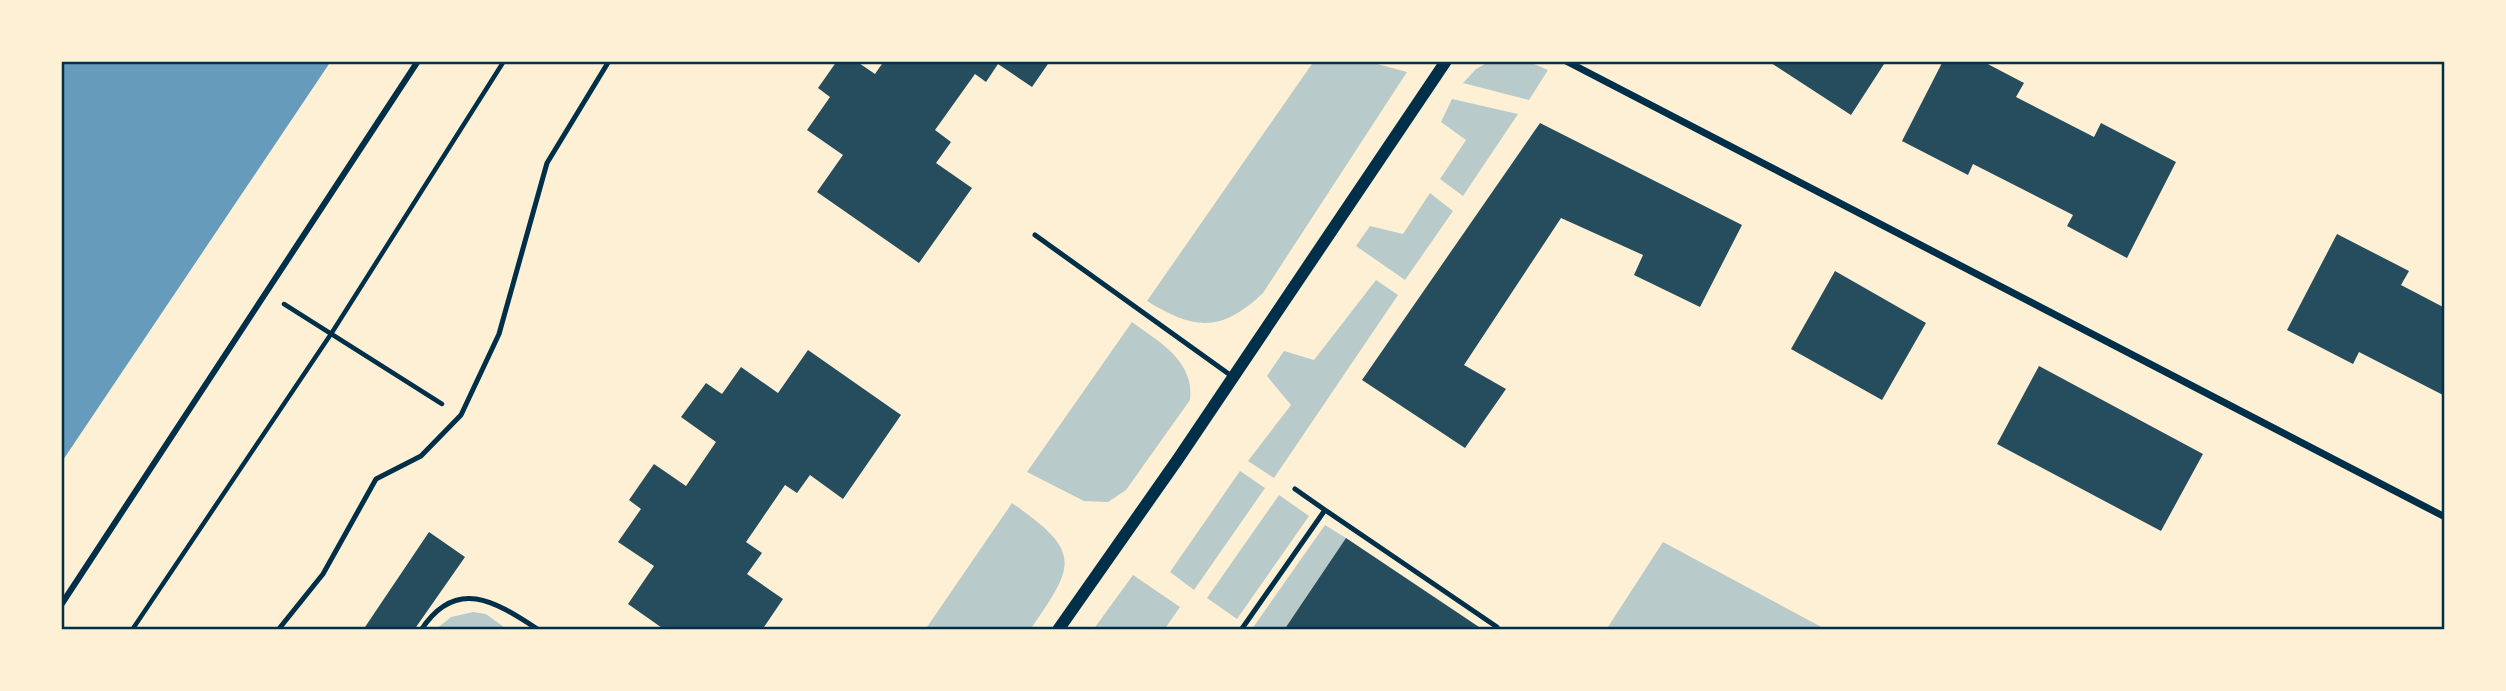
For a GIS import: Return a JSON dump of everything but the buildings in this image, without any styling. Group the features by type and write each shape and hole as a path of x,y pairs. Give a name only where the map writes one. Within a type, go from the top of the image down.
{"street":[{"path":"61,605 269,294 418,61"},
{"path":"1058,630 1446,61"},
{"path":"1566,61 2445,517"}],"lane":[{"path":"278,630 323,574 376,479 421,456 461,415 499,334 547,163 609,61"},
{"path":"1035,235 1233,377"},
{"path":"1295,489 1497,627 1495,630"},
{"path":"1241,630 1325,510"},
{"path":"421,630 441,609 468,597 495,601 539,630"}],"path":[{"path":"132,630 331,334 504,61"},
{"path":"269,294 461,415"}],"shaded area":[{"path":"1314,61 1366,61 1407,72 1263,293 1234,315 1207,323 1179,318 1147,301"},
{"path":"1490,61 1527,61 1548,70 1529,100 1463,83 1476,69"},
{"path":"1452,99 1518,114 1463,196 1440,179 1466,140 1441,122"},
{"path":"1430,193 1453,211 1405,280 1356,246 1370,226 1403,234"},
{"path":"1376,280 1398,295 1274,478 1248,461 1291,405 1267,376 1284,351 1314,360"},
{"path":"1132,322 1164,345 1181,363 1190,386 1190,400 1126,490 1108,502 1084,501 1027,472"},
{"path":"1240,471 1265,488 1194,590 1170,572"},
{"path":"1279,495 1309,516 1237,619 1207,598"},
{"path":"1012,503 1051,534 1061,547 1064,560 1063,574 1056,589 1030,630 925,630"},
{"path":"1325,525 1346,538 1284,630 1252,629"},
{"path":"1663,542 1827,630 1606,630"},
{"path":"1133,575 1180,607 1164,630 1093,630"},
{"path":"473,612 486,614 508,630 435,630 451,617"}],"water":[{"path":"61,61 331,61 61,463"}]}
